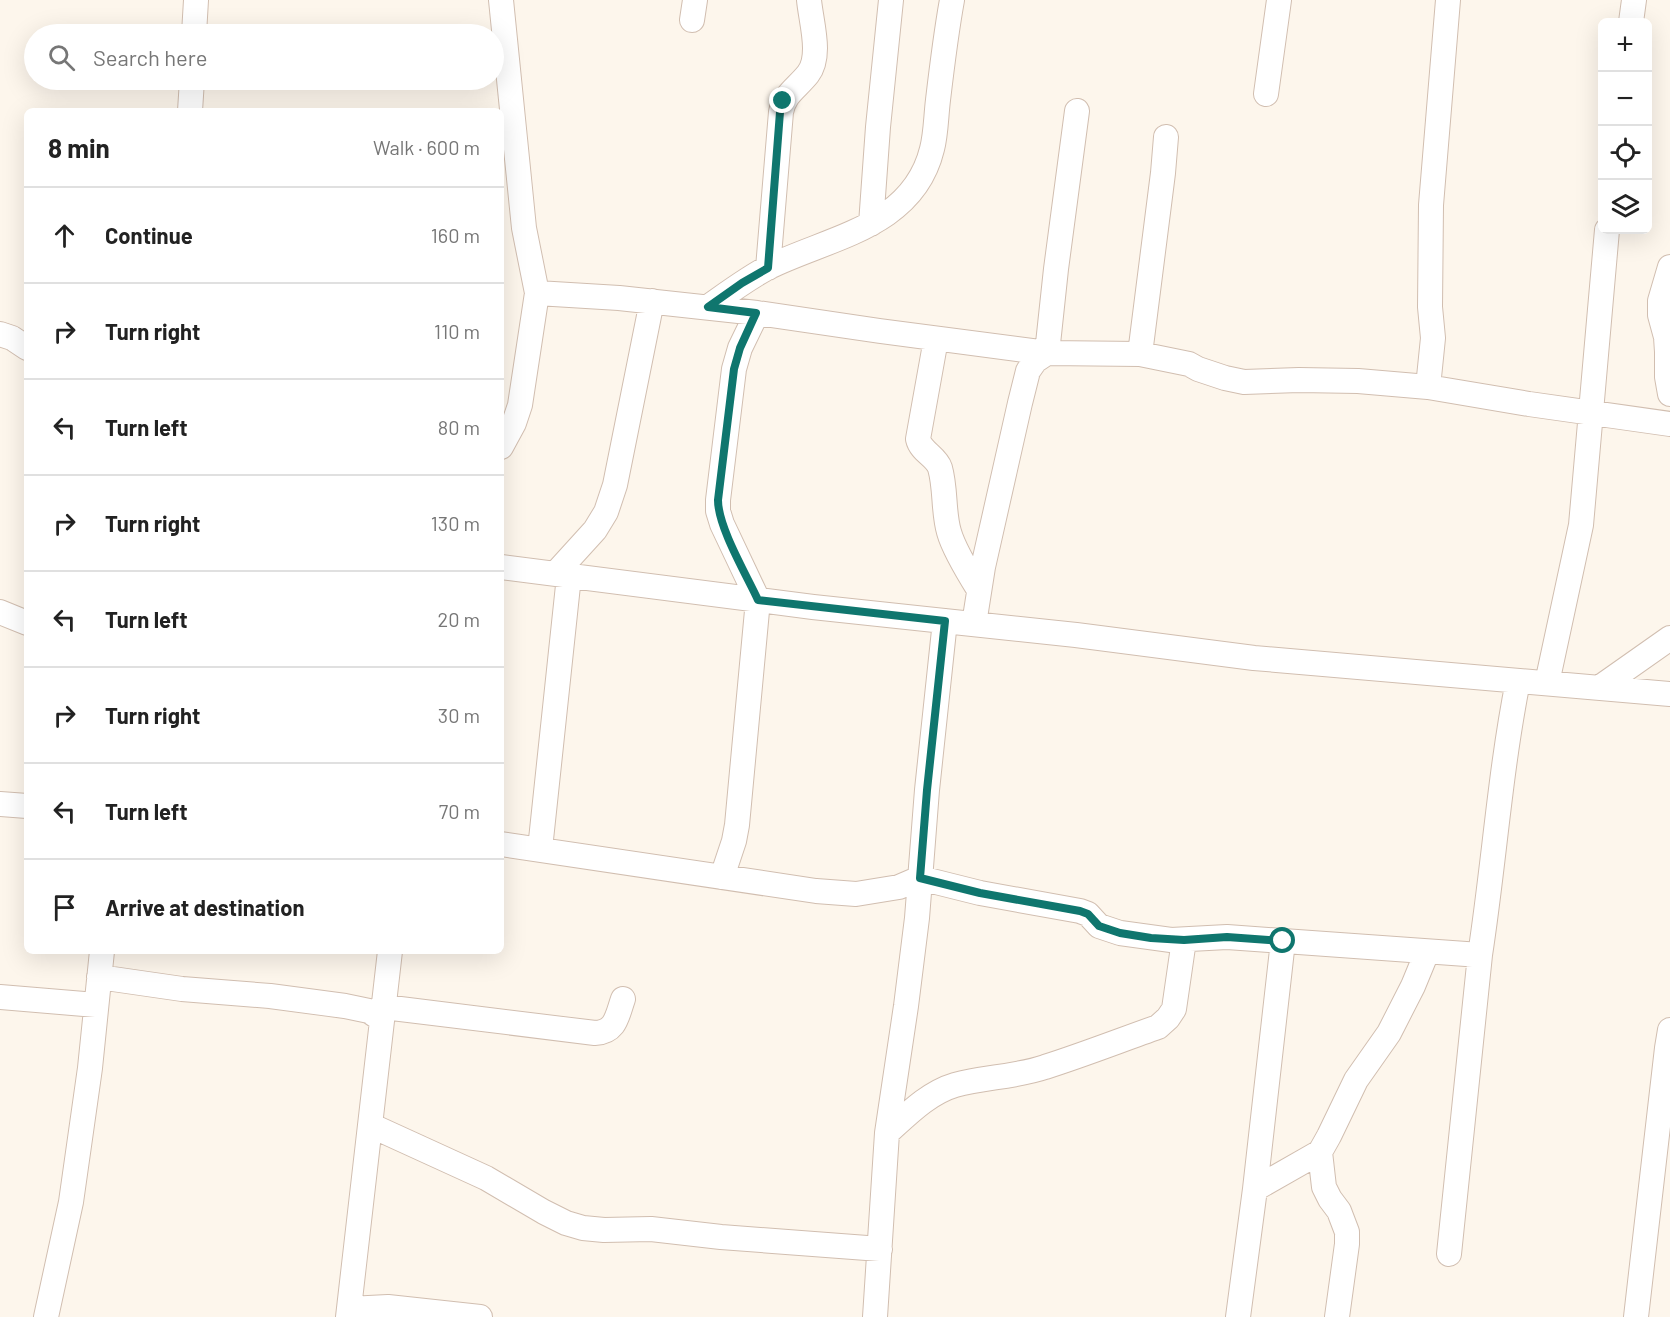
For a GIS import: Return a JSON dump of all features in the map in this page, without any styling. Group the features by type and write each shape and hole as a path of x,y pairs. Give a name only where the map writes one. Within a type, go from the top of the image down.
{"street":[{"path":"195,24 196,0"},
{"path":"501,0 503,24"},
{"path":"768,268 780,112 783,101 809,74 816,52 809,0"},
{"path":"871,224 891,0"},
{"path":"708,307 768,268 861,231 909,196 921,180 933,148 946,32 952,0"},
{"path":"1266,94 1279,0"},
{"path":"1428,387 1433,338 1430,308 1431,205 1448,0"},
{"path":"1632,18 1634,0"},
{"path":"504,30 524,228 537,293 520,405 504,441"},
{"path":"190,108 191,90"},
{"path":"974,624 983,567 1028,371 1035,361 1047,352 1077,111"},
{"path":"1140,354 1166,137"},
{"path":"1547,683 1581,525 1607,234"},
{"path":"1670,267 1660,301 1660,315 1666,338 1670,394"},
{"path":"537,293 708,307 1047,352 1140,354 1189,364 1225,378 1244,382 1358,381 1428,387 1670,424"},
{"path":"540,849 562,575 596,530 606,512 615,484 652,301"},
{"path":"722,877 737,825 758,600 722,524 718,510 719,489 734,369 740,348 756,313"},
{"path":"0,334 24,346"},
{"path":"936,339 918,439 923,450 939,466 949,532 969,575 979,590"},
{"path":"504,567 758,600 1076,635 1254,658 1670,694"},
{"path":"0,612 24,622"},
{"path":"874,1317 887,1132 906,1006 945,621"},
{"path":"1599,688 1670,638"},
{"path":"1449,1254 1480,955 1491,889 1509,726 1518,681"},
{"path":"0,804 24,806"},
{"path":"504,844 816,891 856,894 899,887 920,878 980,893 1080,911 1088,914 1099,926 1120,933 1172,940 1227,937 1480,955"},
{"path":"887,1132 933,1095 953,1086 1044,1068 1158,1027 1174,1009 1184,940"},
{"path":"1238,1317 1283,941"},
{"path":"1255,1189 1320,1152 1356,1080 1389,1033 1427,952"},
{"path":"46,1317 71,1202 90,1068 102,954"},
{"path":"390,954 349,1313 388,1307 480,1317"},
{"path":"99,977 182,989 270,996 345,1006 383,1014 595,1033 611,1028 623,999"},
{"path":"0,998 96,1005"},
{"path":"1636,1317 1666,1048 1670,1030"},
{"path":"370,1125 486,1178 566,1223 583,1228 651,1229 721,1237 880,1249"},
{"path":"1320,1152 1324,1187 1339,1211 1347,1232 1337,1317"}],"route":[{"path":"783,101 780,112 768,268 708,307 756,313 740,348 734,369 718,510 722,524 758,600 945,621 920,878 980,893 1080,911 1088,914 1099,926 1120,933 1172,940 1227,937 1283,941"}]}
